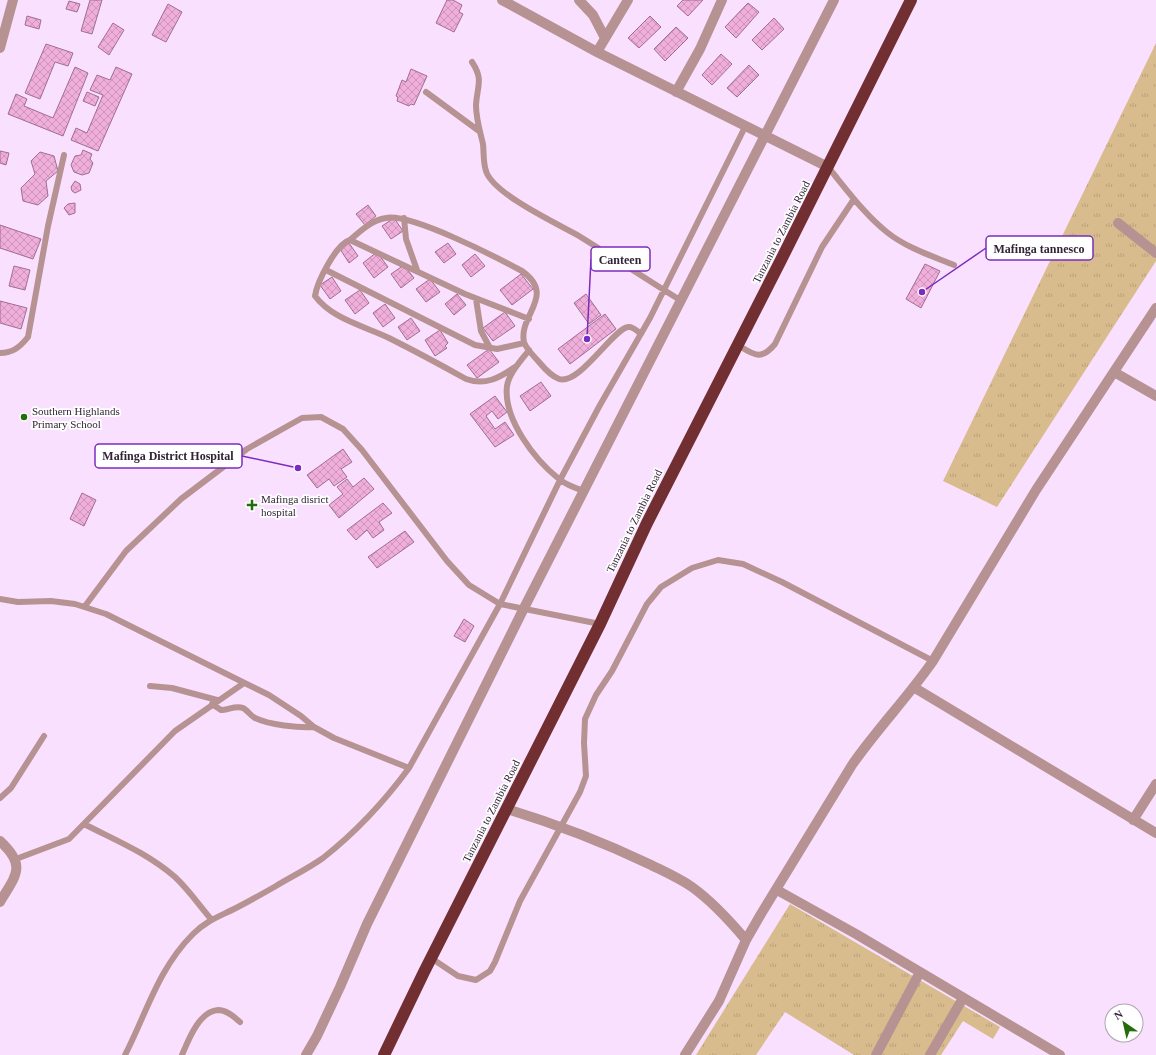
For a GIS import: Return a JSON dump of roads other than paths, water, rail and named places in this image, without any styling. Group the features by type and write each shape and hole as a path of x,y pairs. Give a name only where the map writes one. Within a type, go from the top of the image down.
{"highway":[{"name":"Tanzania to Zambia Road","path":"384,1055 431,958 600,624 646,523 738,345 911,0"}],"street":[{"path":"0,48 13,0"},
{"path":"502,0 597,52 828,167"},
{"path":"579,0 592,15 605,38"},
{"path":"597,52 628,0"},
{"path":"676,92 700,49 722,0"},
{"path":"306,1055 317,1036 340,987 367,924 524,610 680,300 834,0"},
{"path":"1118,223 1156,253"},
{"path":"685,1055 718,1001 746,940 852,765 866,745 915,688 933,661 1036,490 1156,308"},
{"path":"1114,372 1156,396"},
{"path":"915,688 1156,833"},
{"path":"1134,820 1156,784"},
{"path":"507,809 560,826 629,855 691,886 728,918 746,940"},
{"path":"0,841 16,859 17,868 13,880 0,902"},
{"path":"777,890 819,912 1060,1055"},
{"path":"876,1055 920,972"},
{"path":"930,1055 963,998"}],"lane":[{"path":"472,62 480,81 476,104 479,131 483,145 486,173 492,182 532,210 579,236 680,300"},
{"path":"426,92 479,131"},
{"path":"125,1055 164,970 193,935 211,919 233,910 322,858 361,824 392,790 409,768 500,604 560,480 600,405 641,334 745,127"},
{"path":"0,352 6,353 20,348 28,337 48,226 64,155"},
{"path":"828,167 870,217 889,234 916,250 954,265"},
{"path":"738,345 758,356 767,354 775,344 822,247 854,199"},
{"path":"515,367 491,381 476,383 389,338 338,315 322,306 315,296 317,286 343,243 350,240 361,230 379,220 392,217 404,218 496,257 531,277 535,284 537,294 524,335 524,343 549,373 560,379 565,380 578,372 620,331 628,327 633,328 641,334"},
{"path":"404,218 406,239 417,270"},
{"path":"350,240 417,270 476,299 529,319"},
{"path":"326,270 475,345 497,349 524,343"},
{"path":"476,299 482,331 490,348"},
{"path":"529,350 515,367 508,386 508,400 514,422 524,442 548,470 560,480 584,491"},
{"path":"85,606 126,551 181,499 247,449 302,418 321,417 343,429 362,450 447,561 469,585 483,595 500,604 600,624"},
{"path":"431,958 458,976 476,980 483,977 490,971 520,901 580,792 586,776 584,744 585,719 596,695 612,671 648,604 661,587 692,568 718,560 743,564 782,582 933,661"},
{"path":"0,599 18,602 51,601 85,606 106,614 269,696 301,716 314,727 334,738 409,768"},
{"path":"16,859 69,839 175,731 214,702 244,683"},
{"path":"150,686 172,688 214,702 221,710 238,707 244,708 254,718 261,720 303,728 314,727"},
{"path":"0,798 11,788 44,736"},
{"path":"84,824 135,848 160,865 176,878 211,919"},
{"path":"182,1055 191,1035 204,1017 211,1012 219,1010 229,1013 240,1022"}],"place":[{"name":"Mafinga tannesco","path":"922,292"},
{"name":"Canteen","path":"587,339"},
{"name":"Southern Highlands Primary School","path":"24,417"},
{"name":"Mafinga District Hospital","path":"298,468"},
{"name":"Mafinga disrict hospital","path":"252,505"}]}
